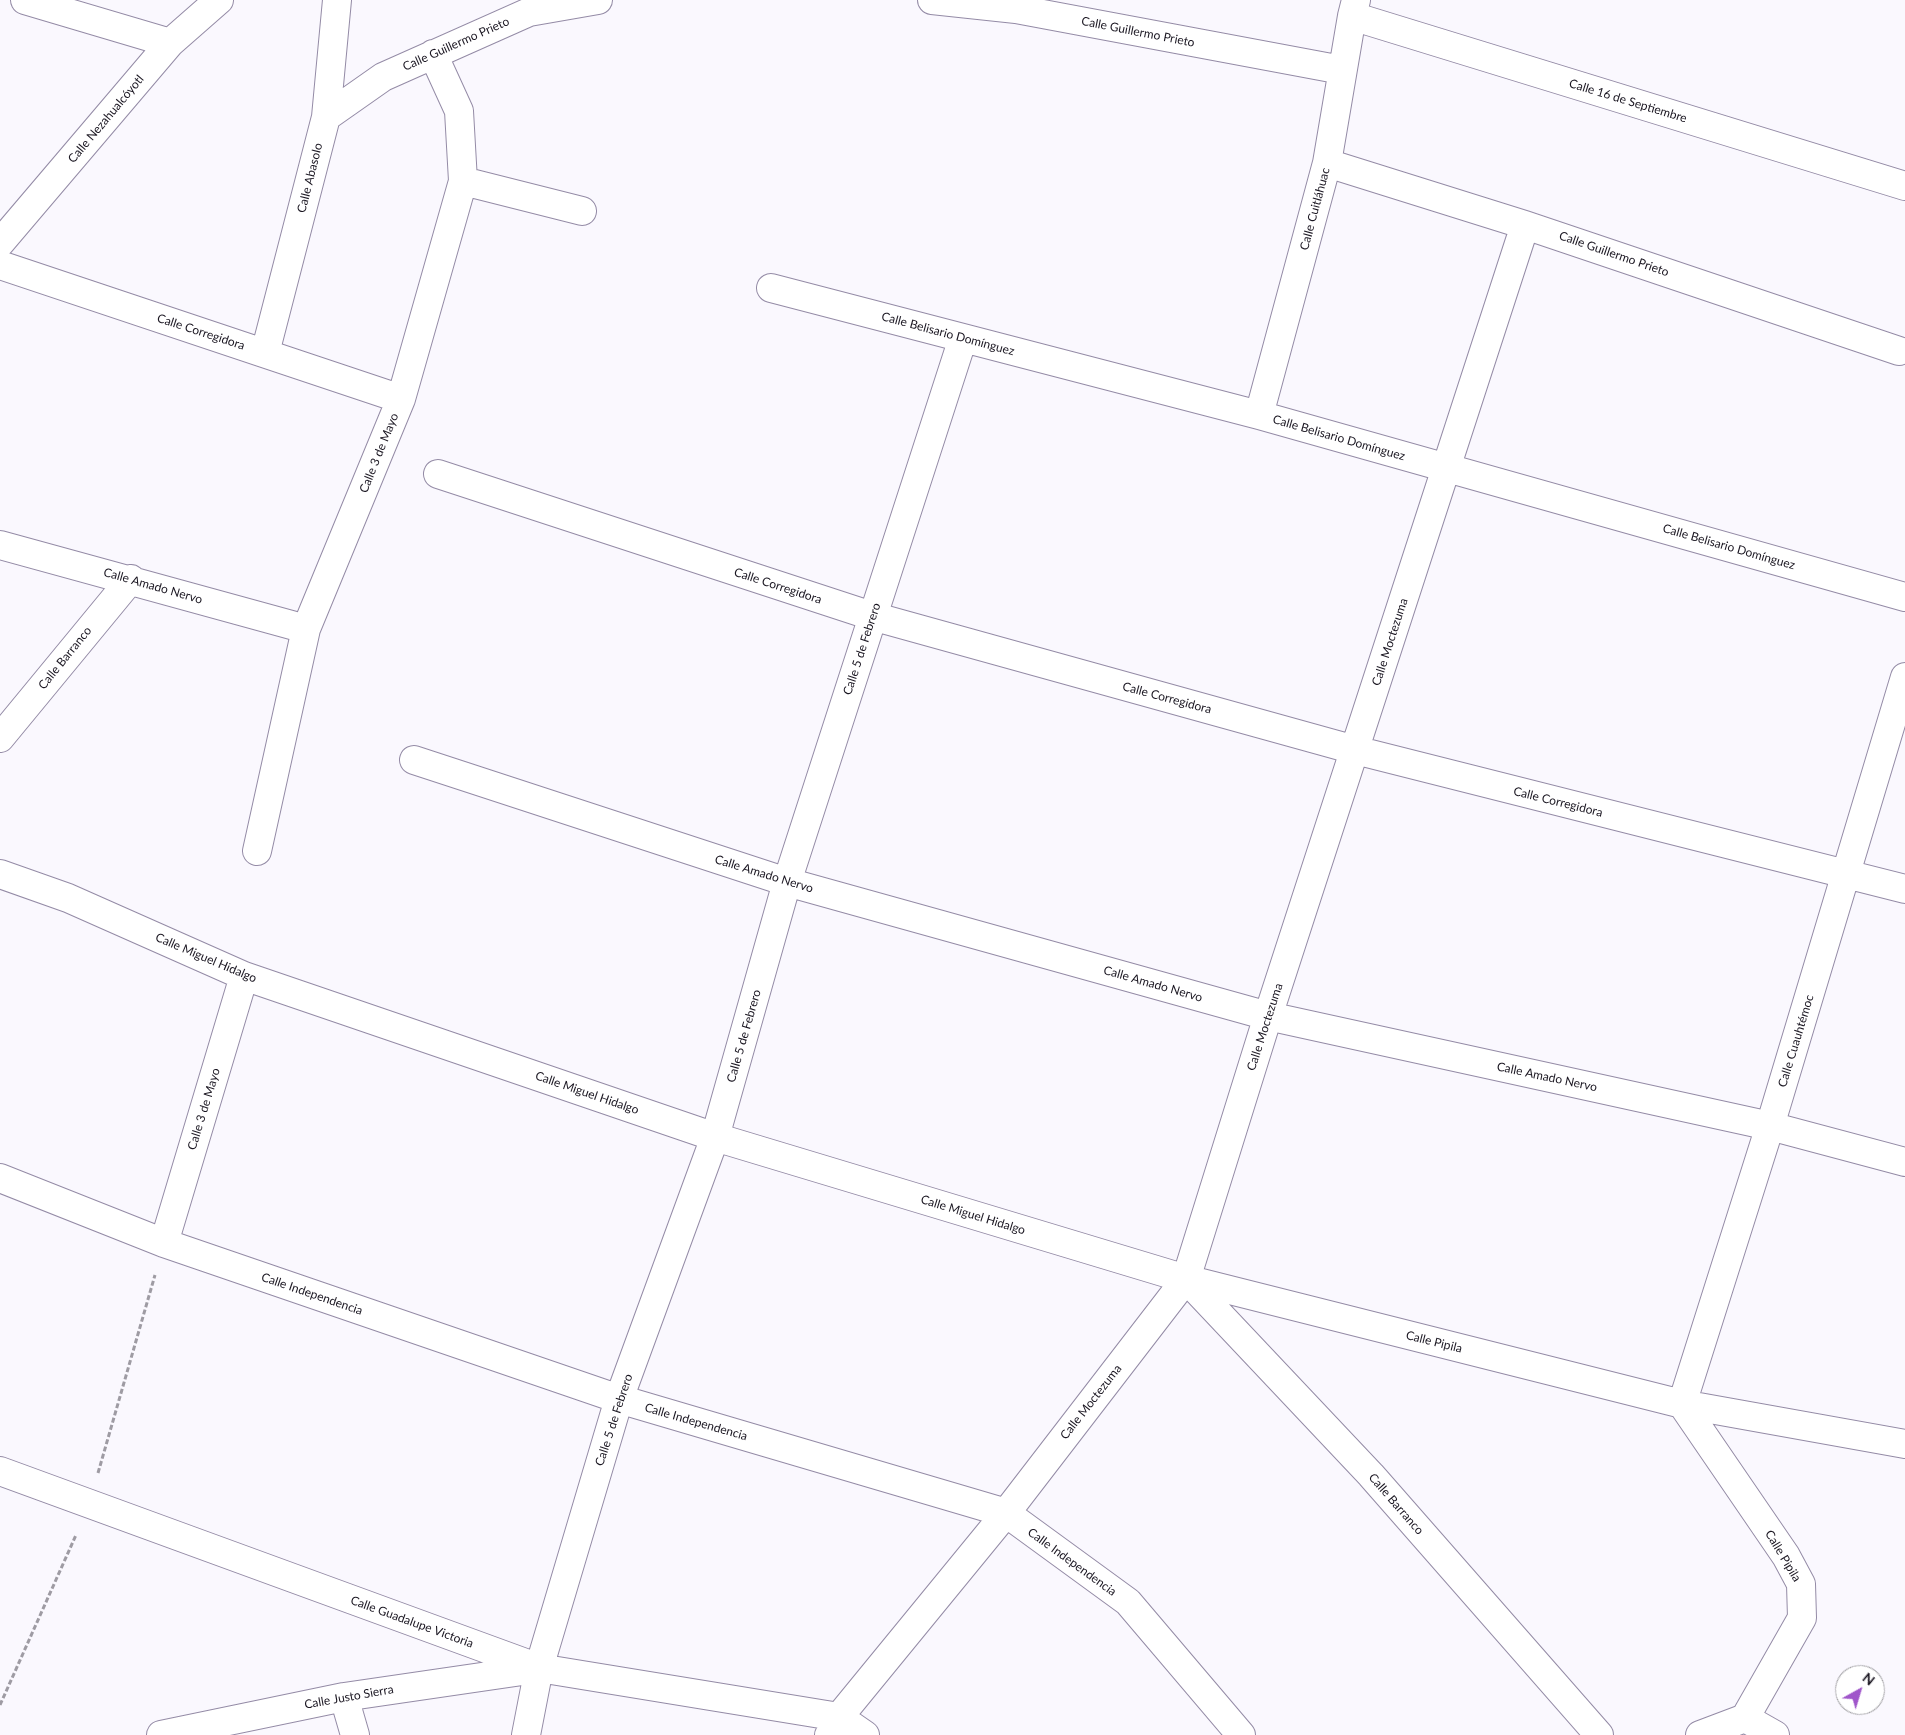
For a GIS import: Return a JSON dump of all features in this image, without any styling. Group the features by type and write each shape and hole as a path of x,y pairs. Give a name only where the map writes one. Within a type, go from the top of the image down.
{"street":[{"path":"25,0 170,43"},
{"name":"Calle Nezahualcóyotl","path":"0,243 170,43 219,0"},
{"name":"Calle Abasolo","path":"265,353 326,117 337,0"},
{"name":"Calle Guillermo Prieto","path":"326,117 383,77 529,12 598,0"},
{"name":"Calle Guillermo Prieto","path":"932,0 1015,5 1342,70"},
{"name":"Calle Cuitláhuac","path":"1259,415 1327,163 1354,8"},
{"name":"Calle 16 de Septiembre","path":"1354,8 1905,186"},
{"name":"Calle 3 de Mayo","path":"257,851 306,629 401,399 463,181 459,111 433,54"},
{"name":"Calle Guillermo Prieto","path":"1327,163 1525,225 1899,351"},
{"path":"463,181 582,212"},
{"name":"Calle Moctezuma","path":"834,1726 1006,1513 1186,1279 1268,1016 1525,225"},
{"name":"Calle Corregidora","path":"0,265 401,399"},
{"name":"Calle Belisario Domínguez","path":"771,288 1259,415 1905,596"},
{"name":"Calle 5 de Febrero","path":"526,1735 539,1668 619,1399 715,1137 787,882 963,338"},
{"name":"Calle Corregidora","path":"438,474 872,616 1355,750 1905,889"},
{"name":"Calle Amado Nervo","path":"0,545 131,579 306,629"},
{"name":"Calle Barranco","path":"0,738 131,579"},
{"name":"Calle Cuauhtémoc","path":"1682,1404 1770,1126 1905,677"},
{"name":"Calle Amado Nervo","path":"414,760 787,882 1268,1016 1770,1126 1905,1162"},
{"name":"Calle Miguel Hidalgo","path":"0,874 68,898 244,976 715,1137 1186,1279"},
{"name":"Calle 3 de Mayo","path":"164,1243 244,976"},
{"name":"Calle Independencia","path":"0,1178 164,1243 619,1399 1006,1513 1128,1602 1241,1735"},
{"name":"Calle Barranco","path":"1186,1279 1370,1475 1599,1735"},
{"name":"Calle Pipila","path":"1186,1279 1682,1404 1905,1444"},
{"name":"Calle Pipila","path":"1682,1404 1786,1556 1801,1584 1802,1618 1745,1718"},
{"name":"Calle Guadalupe Victoria","path":"0,1471 539,1668 834,1726"},
{"name":"Calle Justo Sierra","path":"161,1735 344,1697 539,1668"},
{"path":"344,1697 355,1735"},
{"path":"1700,1735 1745,1718 1775,1735"},
{"path":"834,1726 865,1735"}]}
